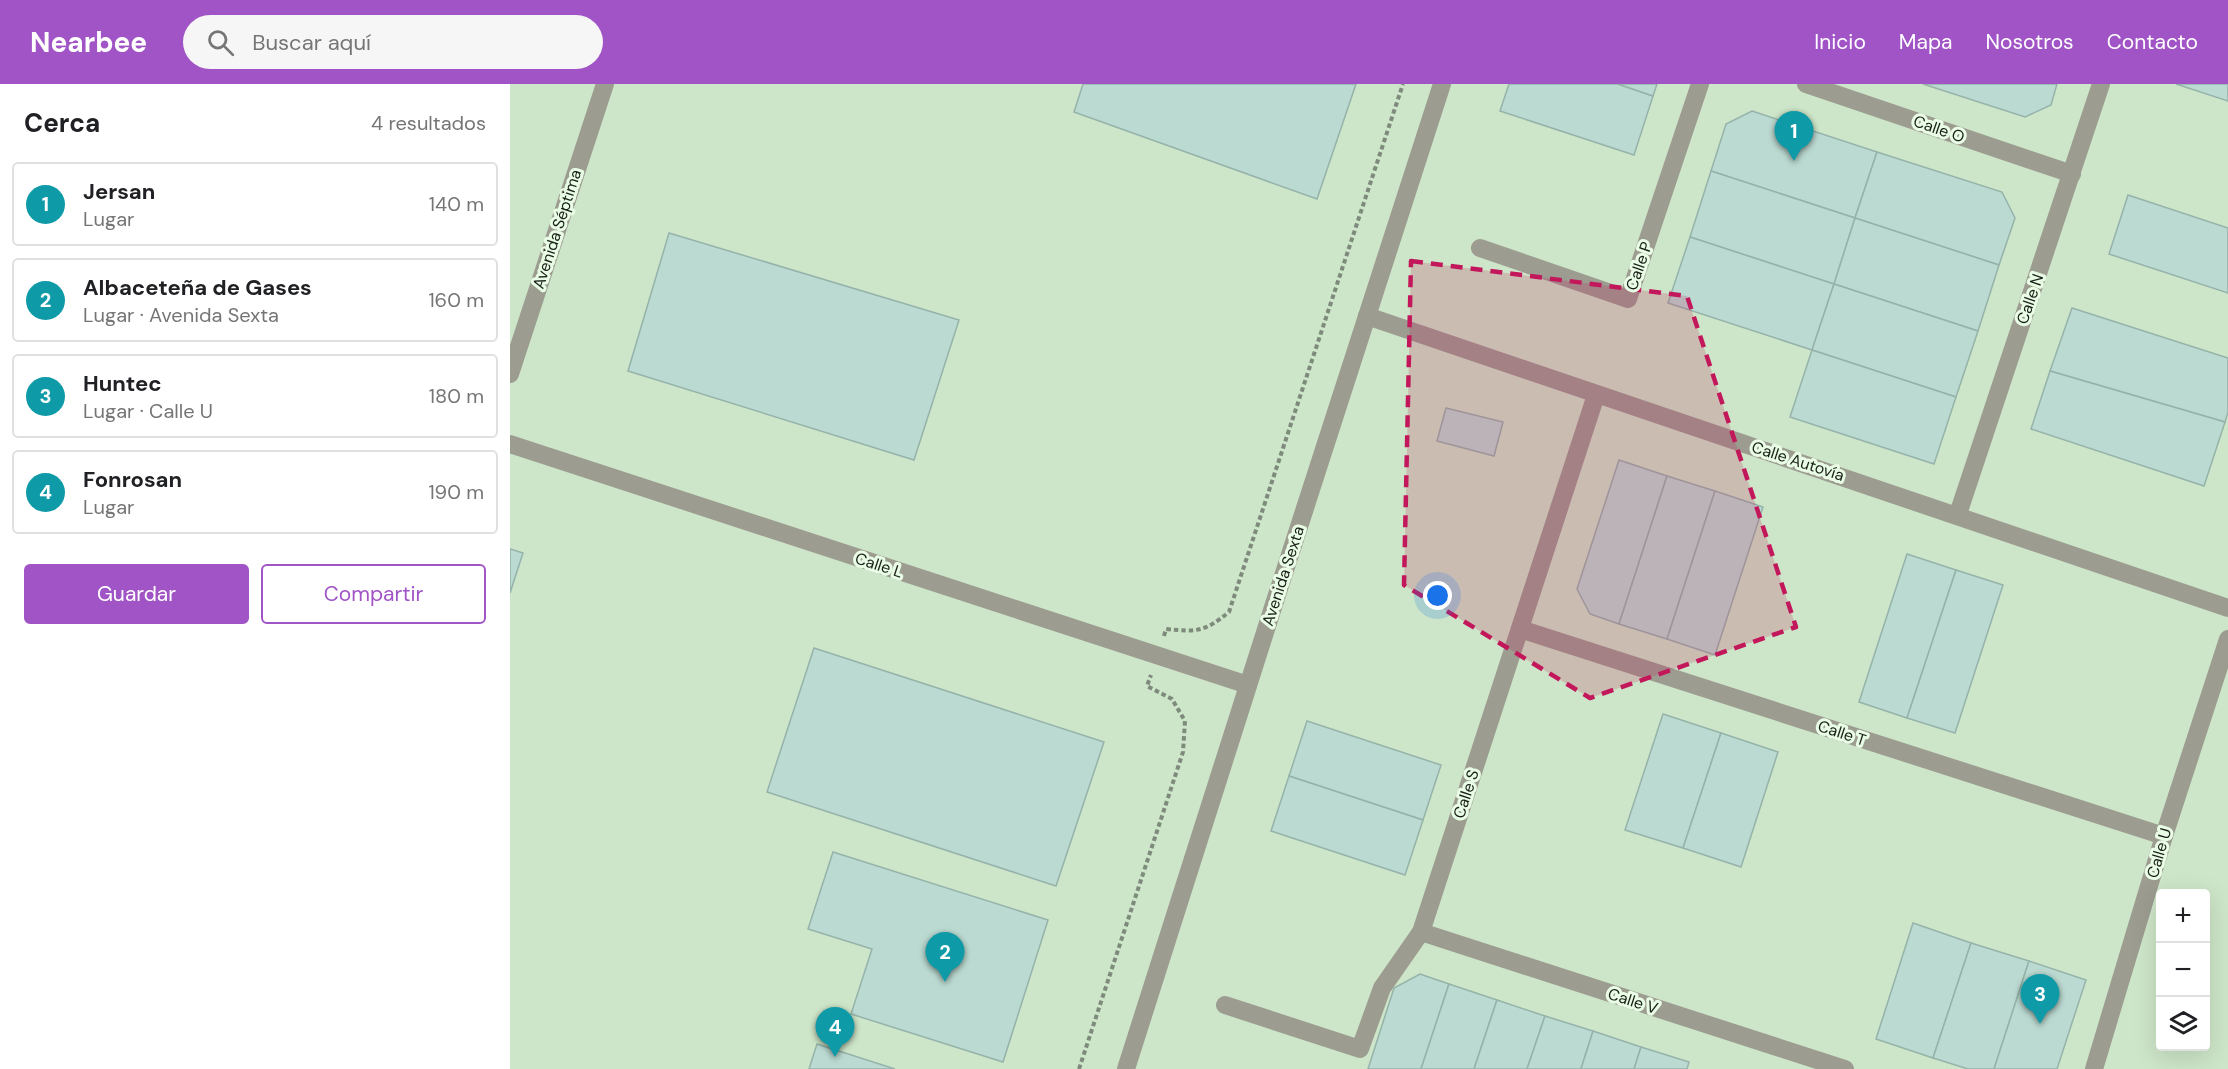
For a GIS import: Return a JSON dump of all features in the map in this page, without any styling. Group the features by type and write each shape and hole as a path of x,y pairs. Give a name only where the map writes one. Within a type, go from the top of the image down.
{"street":[{"name":"Avenida Séptima","path":"510,374 605,84"},
{"name":"Avenida Sexta","path":"1126,1069 1442,84"},
{"name":"Calle P","path":"1480,248 1628,299 1700,84"},
{"name":"Calle O","path":"1806,84 2072,174"},
{"name":"Calle N","path":"1958,514 2101,84"},
{"name":"Calle Autovía","path":"1367,316 1596,395 1958,514 2228,608"},
{"name":"Calle S","path":"1225,1005 1360,1049 1382,988 1421,932 1596,395"},
{"name":"Calle L","path":"510,444 1248,685"},
{"name":"Calle T","path":"1520,629 2164,836"},
{"name":"Calle U","path":"2094,1069 2164,836 2228,639"},
{"name":"Calle V","path":"1421,932 1845,1069"}],"path":[{"path":"1079,1069 1183,752 1185,721 1172,699 1147,686 1157,655 1166,629 1189,631 1211,627 1229,612 1402,84"}],"highlighted area":[{"path":"1411,261 1687,296 1796,627 1590,698 1404,585"}],"shaded area":[{"path":"510,84 2228,84 2228,1069 510,1069"}],"building":[{"path":"1083,84 1356,84 1317,199 1074,112"},
{"path":"1509,84 1618,84 1653,96 1634,155 1500,111"},
{"path":"1618,84 1657,84 1653,96"},
{"path":"1923,84 2057,84 2051,105 2025,117"},
{"path":"2176,84 2228,84 2228,101"},
{"path":"1752,111 1877,152 1855,218 1711,171 1726,124"},
{"path":"1877,152 2002,192 2015,218 1999,265 1855,218"},
{"path":"1711,171 1855,218 1834,284 1690,237"},
{"path":"2128,195 2228,228 2228,293 2109,254"},
{"path":"1855,218 1999,265 1978,331 1834,284"},
{"path":"669,233 959,320 914,460 628,371"},
{"path":"1690,237 1834,284 1812,350 1668,303"},
{"path":"1834,284 1978,331 1956,397 1812,350"},
{"path":"2072,308 2228,358 2228,412 2225,422 2050,371"},
{"path":"1812,350 1956,397 1934,464 1790,417"},
{"path":"2050,371 2225,422 2204,486 2031,429"},
{"path":"1446,408 1503,422 1494,456 1437,441"},
{"path":"1619,460 1667,476 1619,624 1590,614 1577,589"},
{"path":"1667,476 1715,491 1667,639 1619,624"},
{"path":"1715,491 1763,507 1715,655 1667,639"},
{"path":"510,549 523,553 510,593"},
{"path":"1907,554 1956,570 1907,718 1859,702"},
{"path":"1956,570 2003,585 1955,733 1907,718"},
{"path":"814,648 1104,742 1056,886 767,792"},
{"path":"1663,714 1721,733 1683,848 1625,830"},
{"path":"1307,721 1441,765 1423,820 1289,776"},
{"path":"1721,733 1778,752 1741,867 1683,848"},
{"path":"1289,776 1423,820 1405,875 1271,831"},
{"path":"833,852 1048,920 1003,1062 851,1014 872,949 808,929"},
{"path":"1913,923 1971,943 1933,1058 1876,1039"},
{"path":"1971,943 2029,961 1994,1069 1968,1069 1933,1058"},
{"path":"2029,961 2086,980 2057,1069 1994,1069"},
{"path":"1420,974 1449,984 1421,1069 1368,1069 1394,988"},
{"path":"1449,984 1497,1000 1474,1069 1421,1069"},
{"path":"1497,1000 1545,1016 1527,1069 1474,1069"},
{"path":"1545,1016 1593,1031 1581,1069 1527,1069"},
{"path":"1593,1031 1641,1047 1634,1069 1581,1069"},
{"path":"817,1044 895,1069 809,1069"},
{"path":"1641,1047 1689,1062 1687,1069 1634,1069"}],"place":[{"name":"Jersan","path":"1794,161"},
{"name":"Albaceteña de Gases","path":"945,982"},
{"name":"Huntec","path":"2040,1024"},
{"name":"Fonrosan","path":"835,1057"}]}
